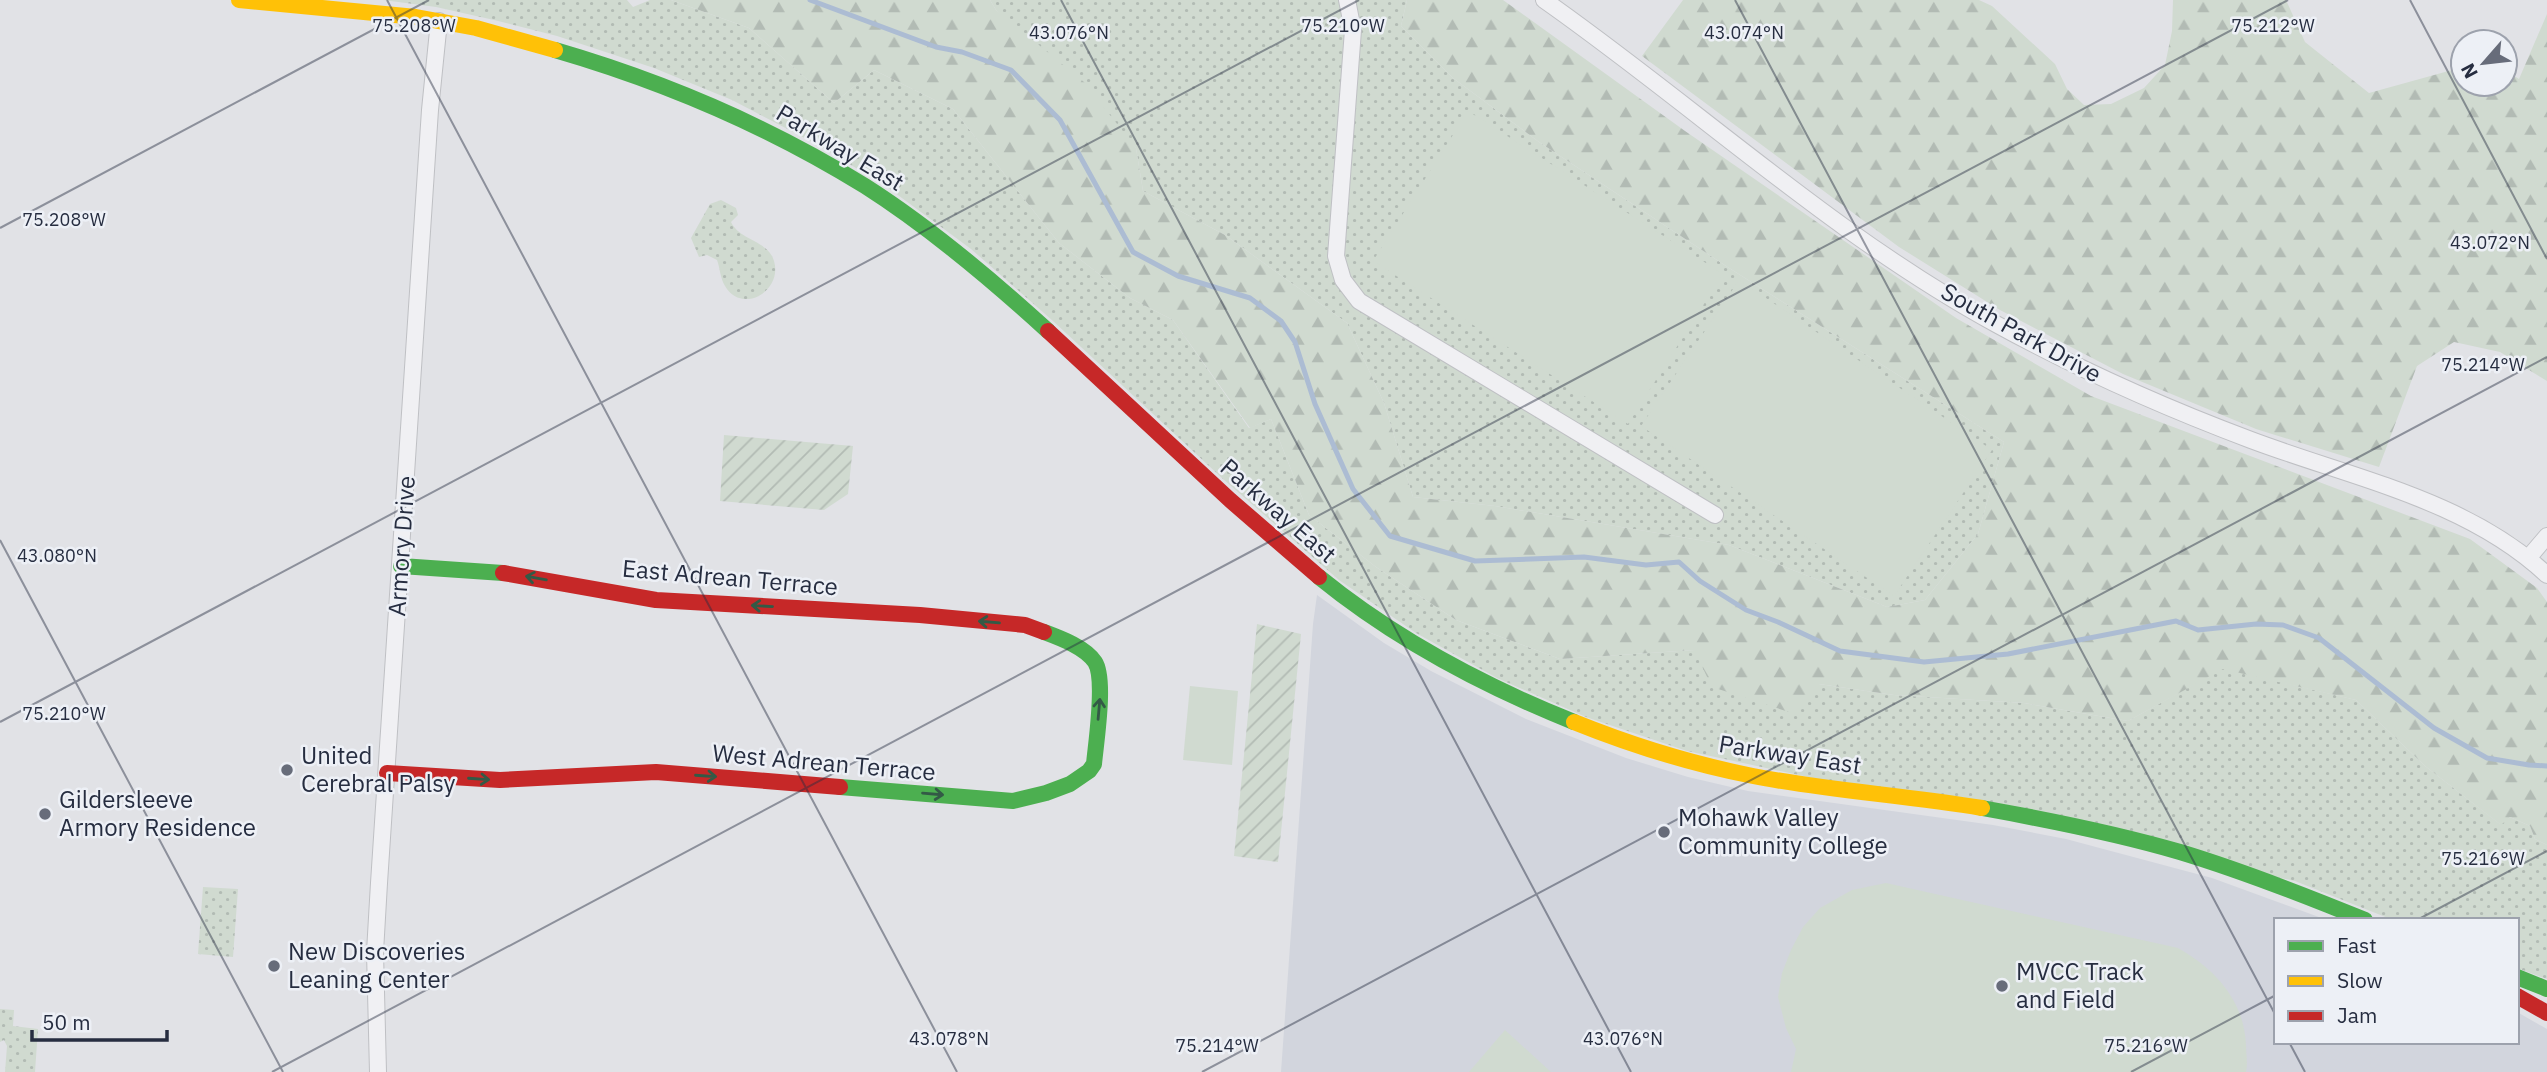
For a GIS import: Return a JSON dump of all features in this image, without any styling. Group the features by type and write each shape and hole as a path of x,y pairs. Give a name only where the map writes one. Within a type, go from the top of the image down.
{"street":[{"name":"Parkway East","path":"239,0 350,9 474,28 592,60 709,102 792,142 881,196 966,260 1224,495 1337,591 1403,635 1496,687 1601,732 1670,756 1755,777 1898,795 2117,835 2264,880 2360,918"},
{"path":"1347,0 1353,30 1336,256 1343,280 1359,301 1715,514"},
{"name":"South Park Drive","path":"1544,0 1593,34 1817,206 1905,268 1994,323 2119,387 2252,440 2409,495 2487,528 2529,557 2547,575"},
{"name":"Armory Drive","path":"378,1072 375,952 430,110 439,21"},
{"path":"2529,557 2547,536"},
{"name":"East Adrean Terrace","path":"401,566 517,574 656,600 920,615 1025,625 1055,636"},
{"name":"West Adrean Terrace","path":"387,773 500,780 656,772 1013,801 1027,799 1082,778 1090,772 1094,764 1101,677 1096,663 1087,653 1055,636"},
{"path":"2519,978 2547,989"},
{"path":"2519,997 2547,1013"}],"shaded area":[{"name":"Mohawk Valley Community College","path":"1317,595 1384,643 1431,671 1526,719 1626,758 1688,777 1748,791 1993,825 2066,839 2212,878 2322,918 2274,918 2274,1044 2519,1044 2519,1013 2547,1029 2547,1072 1281,1072"}],"green space":[{"path":"383,0 627,0 633,7 650,0 671,0 749,28 834,103 874,70 953,109 1059,243 1130,298 1173,320 1249,428 1271,419 1309,515 1376,567 1456,620 1560,659 1694,650 1819,684 1894,695 2024,703 2128,721 2223,668 2356,700 2425,766 2500,824 2510,817 2530,826 2535,839 2547,845 2547,979 2519,969 2519,918 2388,918 2295,881 1687,751 1586,717 1497,678 1416,633 1339,580 1223,479 971,249 887,187 820,146 732,100 654,68 557,36 436,7"},
{"path":"671,0 990,0 996,10 1084,82 1136,148 1143,191 1225,235 1347,323 1384,403 1413,497 1495,506 1729,545 1887,607 1925,600 1978,534 2004,442 1726,266 1539,142 1453,78 1401,26 1407,0 1503,0 1685,131 1956,318 2091,396 2470,539 2537,588 2547,602 2547,845 2535,839 2530,826 2510,817 2501,825 2425,766 2356,700 2223,669 2128,721 2024,703 1894,695 1819,684 1795,714 1712,687 1694,650 1560,659 1456,620 1376,567 1309,515 1271,419 1250,428 1173,320 1130,298 1059,243 953,109 874,70 834,103 749,28"},
{"path":"990,0 1407,0 1401,26 1453,78 1539,142 1726,266 2004,442 1978,534 1925,600 1887,607 1729,545 1495,506 1413,497 1384,403 1347,323 1225,235 1143,191 1136,148 996,10"},
{"path":"1683,0 1979,0 1992,6 2055,64 2067,89 2084,105 2111,104 2144,88 2165,65 2172,31 2173,0 2286,0 2305,42 2369,93 2449,71 2449,98 2519,98 2519,79 2547,14 2547,381 2500,352 2454,342 2417,366 2379,467 2256,429 2123,374 2000,310 1899,247 1642,56"},
{"path":"1468,111 1723,274 1628,424 1373,261"},
{"path":"721,200 736,208 738,215 731,222 735,228 766,249 774,261 773,282 759,296 741,299 732,294 723,283 717,260 707,255 699,257 691,238 710,204"},
{"path":"1739,280 1992,450 1894,596 1641,426"},
{"path":"724,435 853,446 848,494 824,510 720,501"},
{"path":"1257,624 1301,634 1278,862 1234,856"},
{"path":"1190,686 1238,691 1232,765 1183,760"},
{"name":"MVCC Track and Field","path":"1886,883 2178,948 2215,976 2233,1000 2244,1029 2246,1072 1791,1072 1796,1049 1786,1028 1778,997 1782,973 1791,950 1803,927 1820,908 1852,890"},
{"path":"203,887 238,889 233,957 198,954"},
{"path":"0,1009 14,1010 13,1026 38,1029 35,1072 5,1072 7,1046 4,1040 0,1042"},
{"path":"1505,1030 1551,1072 1469,1072"}],"waterway":[{"path":"810,0 936,47 962,52 1011,70 1060,120 1133,252 1178,276 1250,298 1281,321 1295,342 1315,404 1353,489 1390,536 1475,561 1584,557 1646,565 1679,562 1700,581 1746,610 1840,651 1924,662 2008,654 2176,621 2198,630 2256,624 2283,625 2319,638 2434,728 2487,758 2547,766"}],"traffic: fast":[{"path":"555,50 636,76 715,107 828,164 889,202 937,237 1048,331"},
{"path":"401,566 503,573"},
{"path":"1319,577 1378,620 1441,659 1507,693 1574,722"},
{"path":"840,787 1013,801 1070,784 1089,771 1094,764 1098,727 1098,670 1095,662 1085,652 1044,632"},
{"path":"1982,808 2082,827 2180,852 2227,867 2360,918"},
{"path":"2519,978 2547,989"}],"traffic: slow":[{"path":"239,0 416,17 476,28 555,50"},
{"path":"1574,722 1662,753 1753,776 1982,808"}],"traffic: jam":[{"path":"1048,331 1230,500 1319,577"},
{"path":"503,573 656,600 920,615 1025,625 1044,632"},
{"path":"387,773 500,780 656,772 840,787"},
{"path":"2519,997 2547,1013"}],"place":[{"name":"United Cerebral Palsy","path":"287,770"},
{"name":"Gildersleeve Armory Residence","path":"45,814"},
{"name":"Mohawk Valley Community College","path":"1664,832"},
{"name":"New Discoveries Leaning Center","path":"274,966"},
{"name":"MVCC Track and Field","path":"2002,986"}]}
